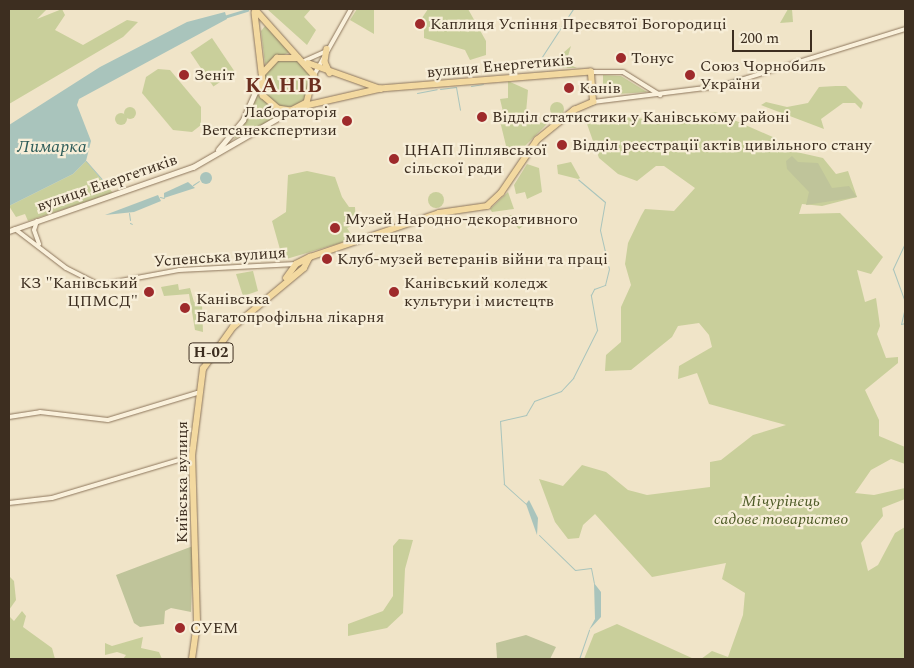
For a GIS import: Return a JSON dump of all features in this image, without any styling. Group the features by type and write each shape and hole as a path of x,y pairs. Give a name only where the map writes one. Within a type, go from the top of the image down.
{"main road":[{"path":"255,9 298,58 304,62 314,76 312,96 302,107 291,111 267,102 260,81 262,74 255,9"},
{"path":"328,49 325,62 330,73"},
{"path":"262,74 277,58 298,58"},
{"name":"вулиця Енергетиків","path":"304,62 330,73 381,89"},
{"path":"591,72 594,102"},
{"name":"вулиця Енергетиків","path":"302,107 381,89 591,72"},
{"name":"вулиця Енергетиків","path":"212,156 243,120 260,81"},
{"name":"Н-02","path":"296,264 439,213 477,210 502,193 537,140 574,110 594,102"},
{"name":"вулиця Енергетиків","path":"9,231 176,174 212,156 291,111"},
{"name":"Київська вулиця","path":"286,278 304,268 309,258"},
{"name":"Київська вулиця","path":"192,659 197,622 192,456 197,393 205,363 221,339 286,278 296,264"}],"street":[{"path":"314,76 351,9"},
{"path":"594,102 660,95 761,76 905,29"},
{"path":"304,62 328,49"},
{"path":"591,72 624,72 660,95"},
{"path":"37,220 34,230 40,245"},
{"name":"Успенська вулиця","path":"15,229 40,245 66,268 99,285 179,270 296,264"},
{"path":"9,418 40,412 108,420 197,393"},
{"path":"9,503 52,498 192,456"}],"green space":[{"path":"9,9 47,9 37,19 62,9 65,15 55,30 83,45 127,20 138,22 123,37 9,104"},
{"path":"267,9 311,9 304,17 316,30 307,45"},
{"path":"357,9 374,9 374,34 350,20"},
{"path":"428,9 468,9 486,41 486,55 470,60 465,50 424,38 424,21 420,21"},
{"path":"788,9 792,9 793,22 780,23"},
{"path":"265,26 290,52 265,64 261,31"},
{"path":"212,38 235,72 213,87 190,53"},
{"path":"571,46 566,63 577,68 546,68"},
{"path":"282,59 292,59 304,66 311,78 311,88 304,100 292,107 282,107 274,103 267,96 263,88 263,78 267,70 274,63"},
{"path":"158,69 170,70 201,107 201,125 192,132 173,130 142,93 146,77"},
{"path":"603,75 621,76 647,92 603,95"},
{"path":"508,81 528,90 525,124 549,122 523,148 508,154 499,117 504,116 500,99 508,98"},
{"path":"846,86 863,103 861,109 855,103 843,103 821,119 824,129 761,105 766,102 787,107 808,103 819,87"},
{"path":"258,94 280,116 234,139 250,112"},
{"path":"554,102 560,102 564,109 560,116 554,116 550,112 550,106"},
{"path":"128,107 132,107 136,113 132,119 128,119 124,115 124,111"},
{"name":"Мічурінець садове товариство","path":"716,112 775,138 773,142 792,151 823,158 836,174 848,171 857,197 822,206 802,204 799,214 840,213 883,257 871,274 857,270 865,302 876,298 880,326 877,334 886,358 898,357 898,363 865,390 879,420 879,436 905,447 905,464 891,459 871,470 855,493 874,495 905,488 905,499 882,508 883,516 861,543 868,571 878,565 895,533 905,527 905,659 701,659 712,651 728,657 743,615 745,593 722,579 726,563 652,577 595,514 583,525 579,538 568,539 555,522 539,479 563,486 582,465 606,472 628,490 647,495 710,487 710,462 721,460 753,435 786,425 709,404 697,373 678,379 679,366 712,347 709,335 699,323 678,326 672,337 631,370 605,371 606,355 621,342 621,307 631,285 625,264 628,243 641,216 645,209 674,211 695,188 664,166 656,166 637,181 618,174 599,158 587,124 568,123 611,116 669,121"},
{"path":"119,113 123,113 127,119 123,125 119,125 115,121 115,117"},
{"path":"792,156 798,162 818,163 832,188 849,186 857,197 806,205 809,192 787,169 786,161"},
{"path":"86,161 113,193 28,221 25,214 16,217 9,206 73,174"},
{"path":"571,162 580,178 578,179 558,174 557,165"},
{"path":"527,164 539,168 542,192 527,199 525,192 516,194 514,185"},
{"path":"307,171 335,177 342,197 349,207 355,207 356,224 347,228 354,239 283,260 272,221 286,212 288,175"},
{"path":"433,192 439,192 444,197 442,206 433,208 428,203 428,197"},
{"path":"508,192 514,209 492,212 490,209"},
{"path":"506,215 516,215 524,225 519,229"},
{"path":"253,271 258,291 243,296 236,274"},
{"path":"178,284 179,290 190,288 194,302 202,304 203,332 195,330 189,294 164,296 161,287"},
{"path":"399,539 413,540 405,569 403,613 387,628 348,636 348,624 383,611 393,596 393,546"},
{"path":"193,546 191,612 171,608 165,611 164,624 140,627 134,623 116,575"},
{"path":"9,576 14,581 16,600 9,610"},
{"path":"22,611 26,616 23,627 52,648 55,659 9,659 9,616 14,621"},
{"path":"617,624 694,659 584,659 594,634"},
{"path":"526,635 556,647 550,659 497,658 496,643"},
{"path":"143,637 141,648 159,652 162,659 123,659 126,655 117,652 105,655 105,643 112,646"}],"water":[{"name":"Лимарка","path":"225,12 227,19 79,99 77,105 91,141 86,161 73,174 9,206 9,125 100,67 187,22"},
{"path":"204,172 208,172 212,178 208,184 204,184 200,180 200,176"},
{"path":"188,182 195,188 164,198 164,193"},
{"path":"158,195 161,201 134,212 105,215"},
{"path":"529,500 538,518 537,535 526,504"},
{"path":"594,583 601,592 601,617 589,630 595,619"}],"waterway":[{"path":"534,69 573,9"},
{"path":"224,17 247,10"},
{"path":"707,86 758,73"},
{"path":"471,86 483,84"},
{"path":"440,89 456,87 460,110"},
{"path":"417,93 437,89"},
{"path":"86,161 104,182"},
{"path":"526,504 504,484 500,421 526,415 534,401 561,391 573,378 597,330 591,295 594,289 605,285 609,269 600,230 605,202 578,179"},
{"path":"193,185 199,181"},
{"path":"160,197 164,198"},
{"path":"129,213 130,220"},
{"path":"905,243 893,269 905,302"},
{"path":"905,307 901,324 905,323"},
{"path":"539,535 575,570 591,568 594,583"},
{"path":"579,659 589,630"}],"place":[{"name":"Каплиця Успіння Пресвятої Богородиці","path":"420,24"},
{"name":"Тонус","path":"621,58"},
{"name":"Зеніт","path":"184,75"},
{"name":"Союз Чорнобиль України","path":"690,75"},
{"name":"Канів","path":"569,88"},
{"name":"Відділ статистики у Канівському районі","path":"482,117"},
{"name":"Лабораторія Ветсанекспертизи","path":"347,121"},
{"name":"Відділ реєстрації актів цивільного стану","path":"562,145"},
{"name":"ЦНАП Ліплявської сільскої ради","path":"394,159"},
{"name":"Музей Народно-декоративного мистецтва","path":"335,228"},
{"name":"Клуб-музей ветеранів війни та праці","path":"327,259"},
{"name":"КЗ \"Канівський ЦПМСД\"","path":"149,292"},
{"name":"Канівський коледж культури і мистецтв","path":"394,292"},
{"name":"Канівська Багатопрофільна лікарня","path":"185,308"},
{"name":"СУЕМ","path":"180,628"}],"district":[{"name":"КАНІВ","path":"284,86"}]}
